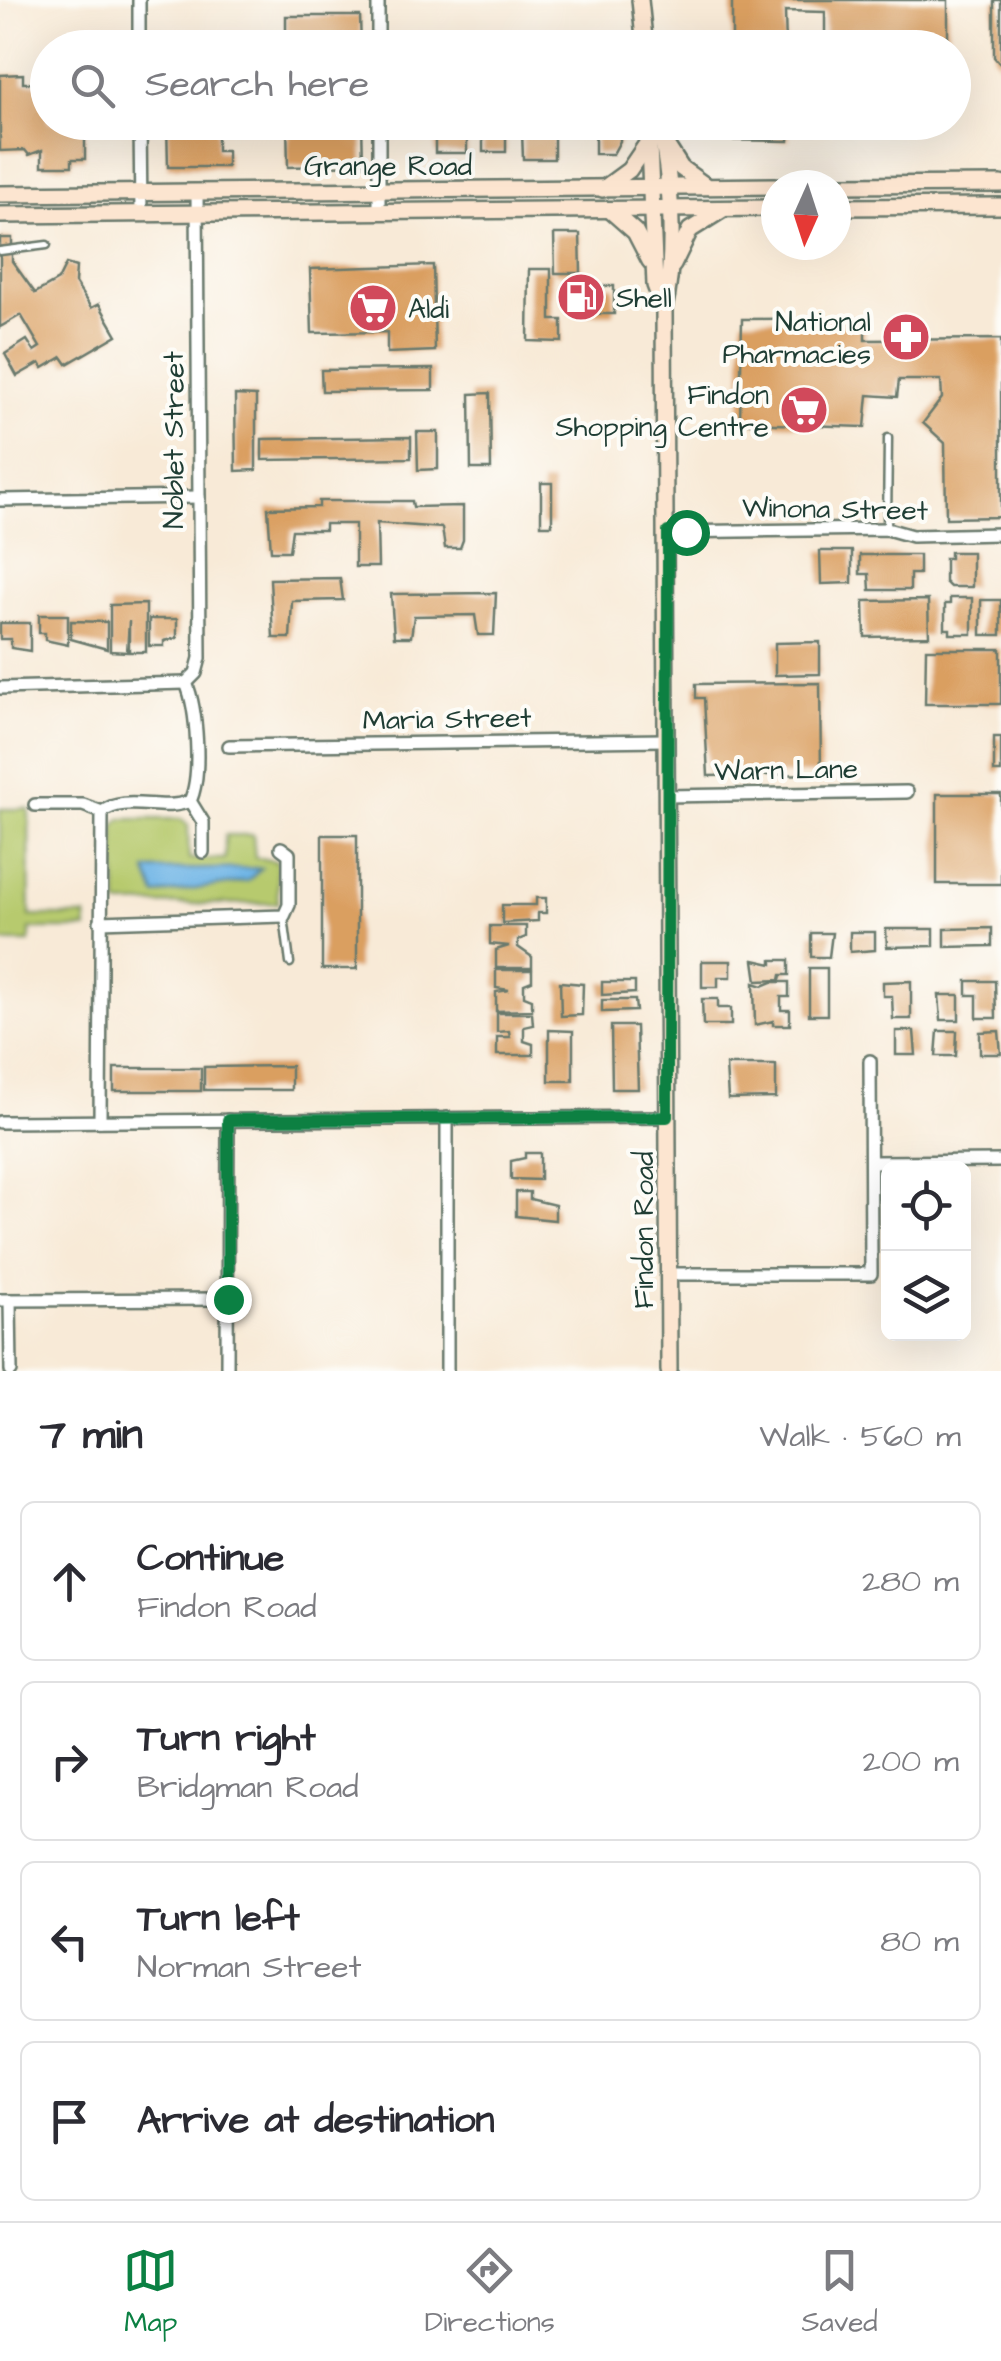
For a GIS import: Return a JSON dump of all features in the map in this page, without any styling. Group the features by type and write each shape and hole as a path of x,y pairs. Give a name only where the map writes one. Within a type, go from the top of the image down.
{"main road":[{"path":"640,0 643,30"},
{"name":"Findon Road","path":"646,140 649,187 659,209 664,310 669,1371"},
{"name":"Findon Road","path":"659,209 667,187 662,140"},
{"path":"666,140 681,168 706,186"},
{"path":"603,189 628,170 646,145"},
{"path":"969,184 976,206"},
{"path":"851,185 997,184"},
{"path":"976,206 997,184"},
{"name":"Grange Road","path":"0,194 761,186"},
{"path":"851,207 1001,206"},
{"path":"609,210 635,232 662,272 690,230 724,208"},
{"name":"Grange Road","path":"0,215 761,208"}],"street":[{"path":"139,0 140,30"},
{"path":"378,0 378,30"},
{"path":"140,140 140,214"},
{"path":"379,140 379,213"},
{"name":"Noblet Street","path":"186,683 196,673 200,658 197,192"},
{"path":"0,500 199,496"},
{"name":"Winona Street","path":"668,532 887,530 912,536 1001,534"},
{"path":"0,688 186,683 194,711 195,784 190,801 203,822 204,852"},
{"name":"Maria Street","path":"230,746 665,740"},
{"name":"Warn Lane","path":"665,796 907,792"},
{"path":"35,805 83,805 102,812 119,805 178,805 190,801"},
{"path":"100,1121 102,812"},
{"path":"100,922 284,916 290,904 289,854 281,848"},
{"path":"668,1274 871,1274 870,1061"},
{"path":"0,1122 667,1117"},
{"path":"447,1118 447,1371"},
{"path":"227,1371 228,1120"},
{"path":"870,1162 1001,1162"},
{"path":"12,1371 5,1300 228,1299"}],"lane":[{"path":"82,193 82,214"},
{"path":"0,251 47,245"},
{"path":"887,530 888,438"},
{"path":"284,916 290,963"}],"green space":[{"path":"0,809 29,809 30,916 86,916 87,929 30,929 30,942 0,942"},
{"path":"121,819 181,819 188,825 189,859 225,859 225,835 253,835 255,858 277,861 278,903 118,905 114,826"}],"water":[{"path":"261,868 248,881 156,895 146,870"}],"building":[{"path":"732,0 948,0 948,30 825,30 825,12 785,11 786,30 732,30"},
{"path":"994,0 1001,0 1001,65 994,57"},
{"path":"286,16 360,16 360,30 286,30"},
{"path":"23,74 23,83 30,83 30,140 85,140 85,159 72,159 72,166 42,166 42,150 29,155 25,150 0,151 0,75"},
{"path":"167,140 217,140 217,151 227,151 227,167 168,167"},
{"path":"287,140 362,140 363,165 288,167"},
{"path":"435,140 467,140 467,153 435,153"},
{"path":"483,140 506,140 506,152 483,152"},
{"path":"522,140 554,140 554,159 523,159"},
{"path":"595,140 620,140 613,154 595,154"},
{"path":"554,234 580,234 581,273 555,273"},
{"path":"0,238 12,238 12,261 35,293 58,280 66,264 76,267 75,283 91,308 99,304 117,335 67,364 62,357 43,368 40,363 17,376 5,354 27,340 34,351 40,347 21,315 0,327"},
{"name":"Aldi","path":"433,265 435,351 387,353 387,332 312,333 310,269"},
{"path":"529,269 551,269 551,320 562,320 562,342 528,341"},
{"path":"576,286 614,286 614,314 576,314"},
{"name":"Findon Shopping Centre","path":"865,318 865,340 1001,339 1001,517 946,518 945,443 923,423 942,398 941,380 899,380 897,397 868,395 865,427 740,423 742,319"},
{"path":"433,369 433,390 322,391 321,370"},
{"path":"490,393 491,469 471,469 470,394"},
{"path":"235,395 256,396 256,470 236,471"},
{"path":"417,432 438,432 438,469 418,470"},
{"path":"411,437 411,458 262,460 262,439"},
{"path":"541,483 552,483 552,525 541,525"},
{"path":"319,501 412,501 413,507 463,506 463,540 460,548 445,548 442,528 377,523 378,567 355,567 355,524 325,524 325,530 292,530 289,551 271,551 268,508 319,507"},
{"path":"820,551 852,551 852,583 821,584"},
{"path":"950,552 972,552 972,587 950,587 945,582 945,558 950,558"},
{"path":"860,555 919,555 919,574 910,574 910,590 870,590 869,574 860,574"},
{"path":"340,578 343,600 292,601 290,638 273,638 270,579"},
{"path":"496,593 494,635 478,635 475,615 414,616 411,637 394,637 391,594"},
{"path":"950,598 972,598 972,634 950,634 950,629 945,629 945,604 950,604"},
{"path":"928,600 929,636 865,637 864,601"},
{"path":"981,600 1001,600 1001,635 981,635"},
{"path":"146,604 146,652 129,652 129,621 127,652 110,651 110,605"},
{"path":"39,615 68,615 68,645 45,640 45,633 39,633"},
{"path":"149,619 177,619 177,638 164,641 164,646 149,646"},
{"path":"71,621 107,622 107,649 71,639"},
{"path":"0,623 30,623 30,651 11,648 11,639 0,639"},
{"path":"820,642 820,674 775,675 775,643"},
{"path":"926,649 1001,649 1001,704 925,704"},
{"path":"820,683 821,774 708,776 704,698 696,698 696,684"},
{"path":"994,737 1001,737 1001,772 994,772"},
{"path":"937,794 1001,794 1001,884 937,884"},
{"path":"322,835 357,835 357,969 322,969"},
{"path":"536,898 546,898 546,913 538,913 538,921 502,923 502,905 536,905"},
{"path":"490,926 526,926 526,937 518,940 518,947 532,957 532,968 496,968 496,950 509,946 490,944"},
{"path":"992,928 992,946 945,947 945,929"},
{"path":"886,929 934,929 934,946 887,947"},
{"path":"850,932 875,932 875,950 850,952"},
{"path":"811,933 832,933 829,957 811,957"},
{"path":"754,960 772,964 772,960 789,960 789,975 781,975 780,980 757,981"},
{"path":"702,961 731,961 731,977 718,977 718,987 702,987"},
{"path":"809,968 827,968 827,1015 809,1015"},
{"path":"496,970 532,970 532,981 524,984 524,996 532,999 532,1010 496,1011 496,992 509,990 496,988"},
{"path":"911,981 911,1019 893,1019 892,996 883,996 883,982"},
{"path":"967,981 995,981 996,1018 977,1018 977,995 967,995"},
{"path":"560,982 583,984 582,1015 561,1016"},
{"path":"602,982 635,982 635,993 602,995"},
{"path":"789,982 789,997 781,997 781,1010 790,1010 790,1025 773,1025 773,1021 755,1025 754,983 763,986"},
{"path":"939,995 959,995 959,1020 941,1020"},
{"path":"702,999 718,999 718,1008 731,1008 731,1025 703,1025"},
{"path":"602,1000 635,1000 636,1011 602,1012"},
{"path":"497,1013 532,1013 533,1025 524,1027 524,1041 533,1044 533,1055 497,1055 497,1037 510,1037 509,1031 497,1032"},
{"path":"611,1026 636,1026 638,1089 612,1089"},
{"path":"549,1030 573,1031 573,1081 549,1081"},
{"path":"896,1031 914,1031 916,1055 896,1055"},
{"path":"938,1031 957,1031 956,1056 936,1056"},
{"path":"999,1031 1001,1054 980,1054 980,1032"},
{"path":"726,1065 776,1065 776,1098 728,1099"},
{"path":"291,1066 291,1090 204,1090 204,1067"},
{"path":"114,1068 201,1068 201,1091 114,1091"},
{"path":"525,1153 540,1153 540,1180 511,1179 511,1161 525,1158"},
{"path":"516,1192 530,1192 530,1199 555,1205 555,1220 516,1216"}],"place":[{"name":"Shell","path":"581,297"},
{"name":"Aldi","path":"373,308"},
{"name":"National Pharmacies","path":"906,337"},
{"name":"Findon Shopping Centre","path":"804,410"}],"route":[{"path":"228,1299 228,1120 667,1117 668,532 686,532"}]}
